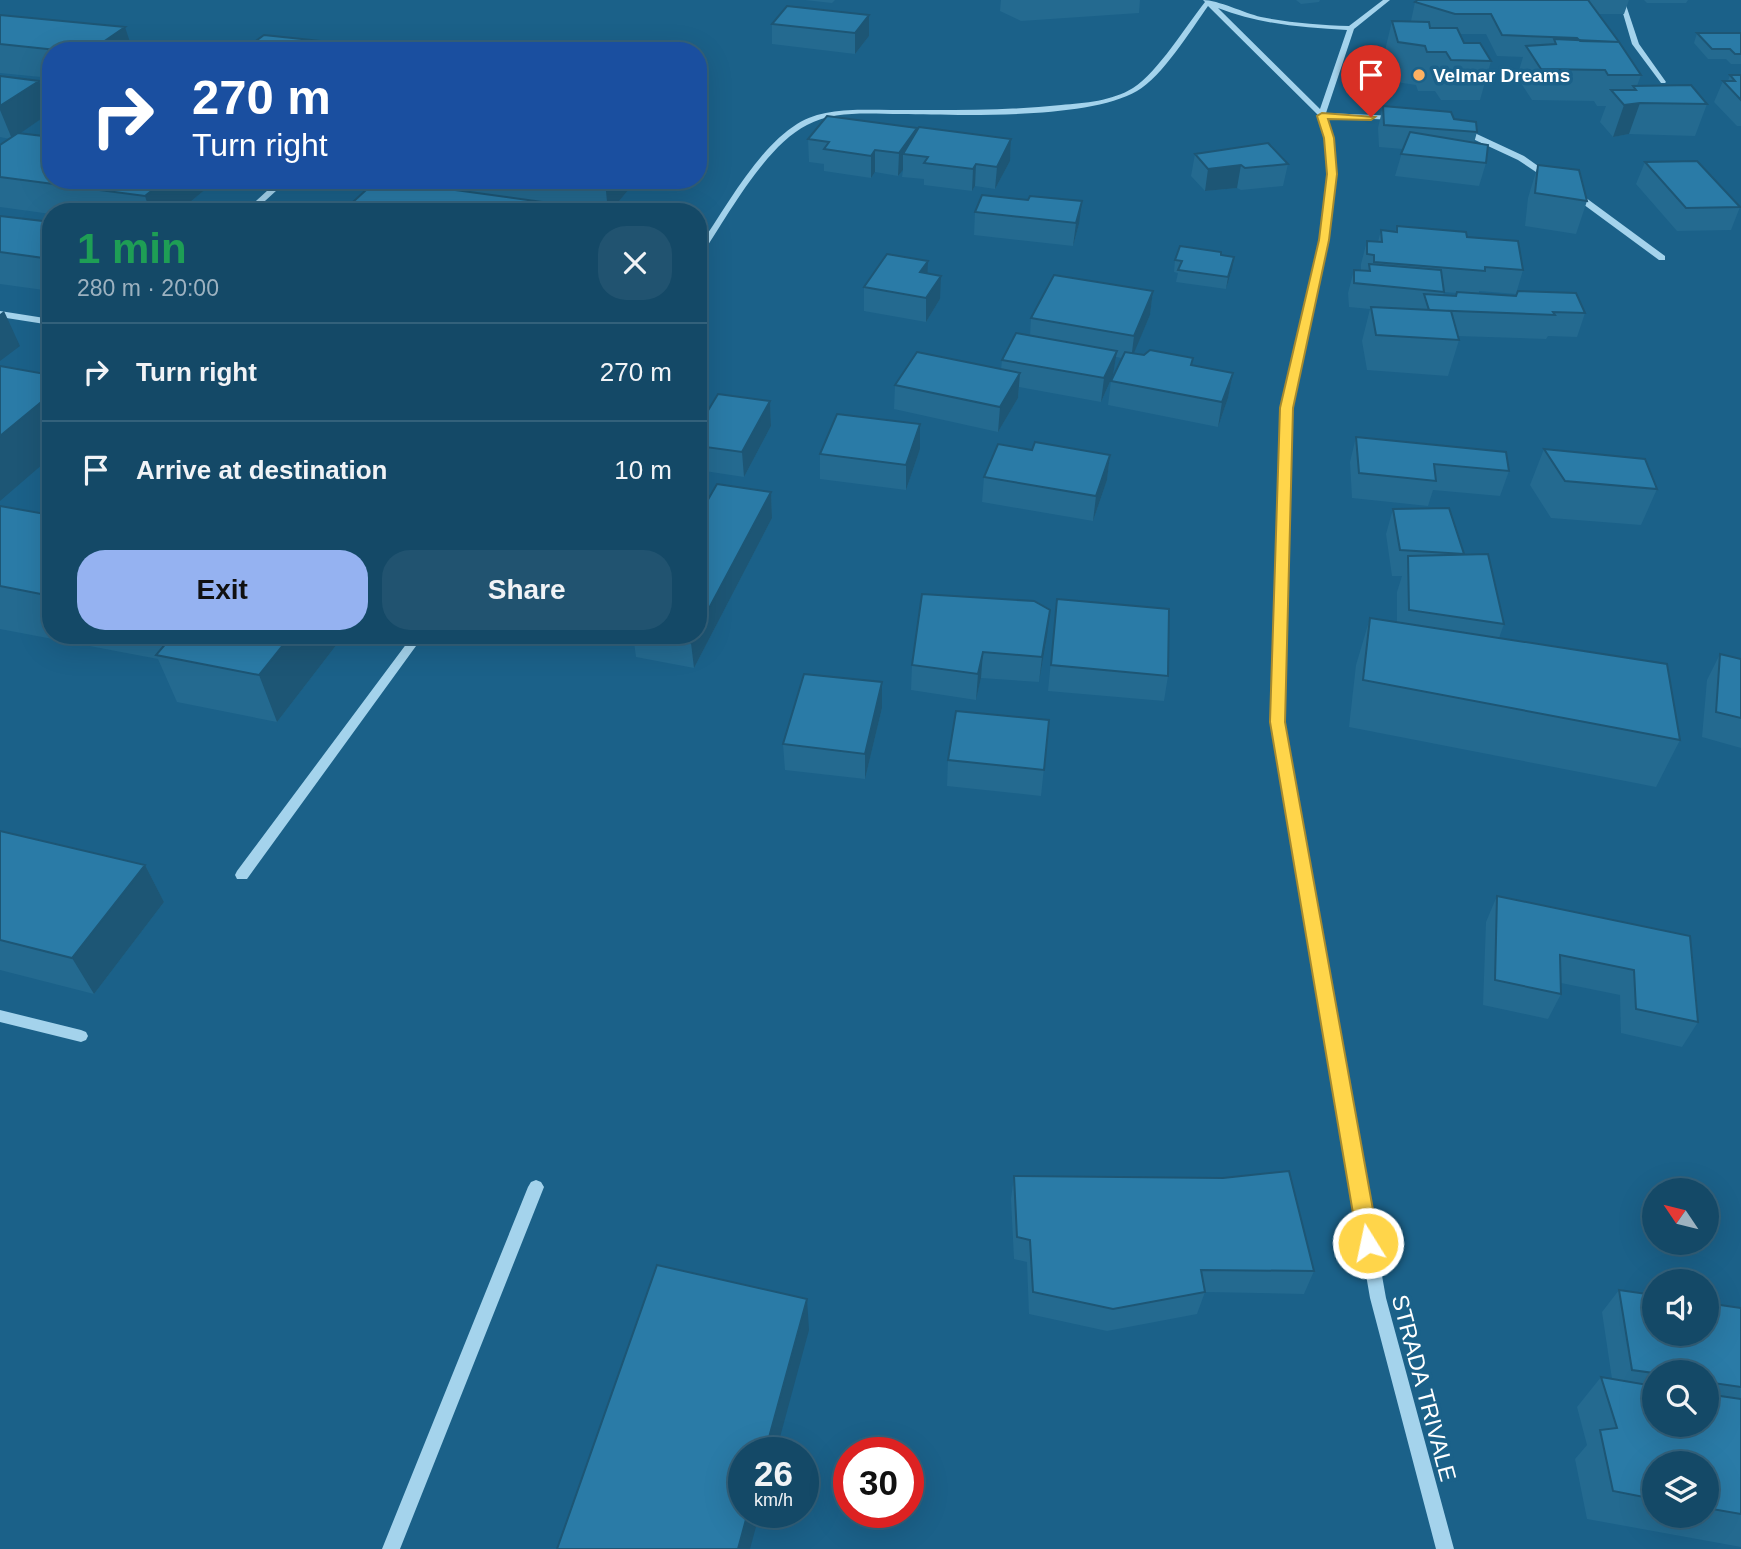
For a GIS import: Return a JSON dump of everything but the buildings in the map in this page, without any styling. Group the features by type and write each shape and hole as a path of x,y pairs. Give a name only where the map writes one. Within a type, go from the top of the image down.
{"street":[{"path":"1322,116 1351,28 1387,0"},
{"path":"1620,0 1630,18 1632,34 1642,57 1663,82"},
{"path":"1207,1 1250,19 1292,26 1351,28"},
{"path":"1207,1 1322,116 1407,119"},
{"path":"707,241 780,139 800,125 820,116 849,112 1043,109 1118,99 1137,88 1207,1"},
{"path":"0,88 42,93"},
{"name":"STRADA TRIVALE","path":"1322,116 1329,138 1332,174 1324,240 1287,408 1278,722 1378,1298 1445,1549"},
{"path":"1454,128 1521,159 1556,181"},
{"path":"1568,188 1662,258"},
{"path":"258,203 274,189"},
{"path":"0,314 42,321"},
{"path":"242,875 412,644"},
{"path":"0,1016 81,1036"},
{"path":"391,1549 536,1187"}],"place":[{"name":"Velmar Dreams","path":"1419,75"}],"route":[{"path":"1368,1243 1278,722 1287,408 1324,240 1332,174 1329,138 1322,116 1371,117"}]}
